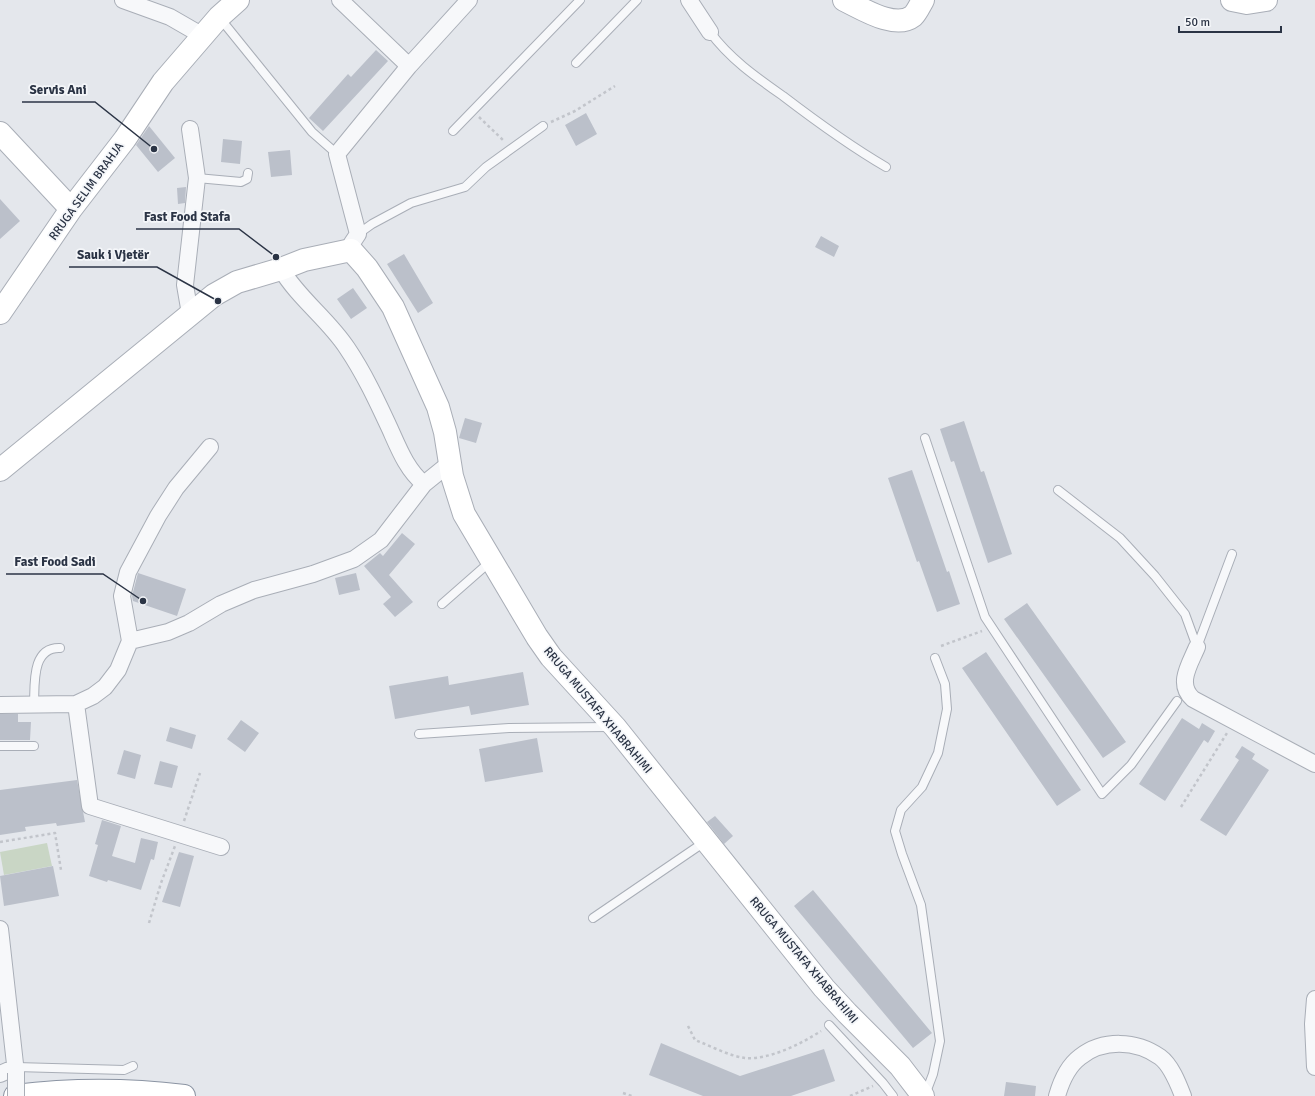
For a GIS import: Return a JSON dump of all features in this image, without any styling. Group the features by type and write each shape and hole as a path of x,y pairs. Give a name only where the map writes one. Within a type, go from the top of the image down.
{"main road":[{"name":"RRUGA SELIM BRAHJA","path":"0,313 71,209 125,139 163,82 219,17 238,0"},
{"path":"844,0 887,20 896,21 912,16 923,0"},
{"path":"1232,0 1247,3 1266,0"},
{"path":"0,133 71,209"},
{"path":"0,470 214,295 237,282 281,269 354,242"},
{"name":"RRUGA MUSTAFA XHABRAHIMI","path":"354,242 367,268 393,307 438,407 445,432 452,476 464,514 551,657 615,727 824,988 846,1013 900,1066 924,1096"},
{"path":"15,1096 48,1092 96,1090 184,1096"}],"street":[{"path":"123,0 170,17 203,36"},
{"path":"340,0 409,66"},
{"path":"354,242 337,154 409,66 469,0"},
{"path":"689,0 710,32"},
{"path":"190,129 197,178 185,285 190,314"},
{"path":"281,269 289,282 347,347 376,400 401,454 413,475 424,484"},
{"path":"0,705 76,704 93,696 105,686 118,670 130,641 122,596 128,572 158,516 176,488 210,447"},
{"path":"130,641 168,632 189,623 221,604 254,590 313,574 354,559 382,540 424,484 450,463"},
{"path":"1197,647 1185,678 1181,695 1193,699 1315,764"},
{"path":"76,704 90,806 221,847"},
{"path":"0,929 4,997 16,1070 15,1096"},
{"path":"1315,999 1313,1024 1315,1067"},
{"path":"1057,1096 1063,1078 1079,1057 1099,1046 1118,1043 1140,1047 1161,1058 1177,1080 1183,1096"},
{"path":"0,1074 16,1070"}],"lane":[{"path":"453,131 580,0"},
{"path":"576,63 637,0"},
{"path":"219,17 312,132 337,154"},
{"path":"710,32 719,44 742,66 832,134 886,167"},
{"path":"354,242 372,224 411,203 464,187 511,147 543,126"},
{"path":"197,178 241,182 247,179 248,173"},
{"path":"925,438 985,617 1102,794 1130,765 1181,695"},
{"path":"1058,490 1120,538 1155,576 1185,614 1197,647"},
{"path":"1197,647 1232,554"},
{"path":"442,604 492,560"},
{"path":"34,704 38,661 42,655 49,650 60,648"},
{"path":"924,1096 933,1074 940,1041 921,905 902,854 896,831 901,810 922,787 938,752 947,709 945,684 935,658"},
{"path":"418,734 509,728 615,727"},
{"path":"0,746 34,746"},
{"path":"593,918 707,841"},
{"path":"829,1025 883,1082 892,1096"},
{"path":"16,1070 124,1070 133,1066"}],"path":[{"path":"543,126 575,111 615,86"},
{"path":"473,111 511,147"},
{"path":"941,646 992,627"},
{"path":"1181,807 1228,730"},
{"path":"0,842 55,834 61,870"},
{"path":"688,1026 695,1040 746,1058 774,1054 811,1037 829,1025"},
{"path":"850,1096 883,1082"},
{"path":"623,1093 632,1096"}],"green space":[{"path":"47,843 52,866 4,875 0,852"}],"building":[{"path":"376,50 388,61 323,131 309,118 348,74 351,77"},
{"path":"586,113 597,134 576,146 565,125"},
{"path":"149,126 175,158 158,172 136,145"},
{"path":"223,139 242,141 240,164 221,162"},
{"path":"290,150 292,175 271,177 268,152"},
{"path":"186,187 185,203 178,204 177,188"},
{"path":"0,199 20,221 0,239"},
{"path":"821,236 839,246 834,257 815,247"},
{"path":"404,254 433,303 418,313 387,264"},
{"path":"353,288 367,308 351,319 337,299"},
{"path":"465,418 482,423 476,443 459,438"},
{"path":"964,421 981,472 984,471 1012,554 988,563 954,461 951,462 940,429"},
{"path":"912,470 947,572 949,571 960,604 937,612 919,561 917,562 888,478"},
{"path":"402,533 415,544 389,575 413,602 395,617 383,604 391,597 364,566 380,553 383,556"},
{"path":"138,573 186,589 177,616 133,601 132,596"},
{"path":"356,573 360,590 339,595 335,578"},
{"path":"1027,603 1126,742 1103,758 1004,619"},
{"path":"986,652 1081,790 1057,806 962,668"},
{"path":"523,672 529,705 471,715 469,706 395,719 389,686 448,676 449,685"},
{"path":"0,714 18,714 18,722 31,722 30,740 0,740"},
{"path":"1182,718 1199,729 1202,723 1215,731 1208,743 1204,740 1165,801 1139,784"},
{"path":"241,720 259,733 245,752 227,739"},
{"path":"170,727 196,735 192,749 166,741"},
{"path":"537,738 543,772 485,782 479,749"},
{"path":"1242,746 1255,754 1252,759 1269,770 1226,836 1200,820 1239,760 1235,757"},
{"path":"124,750 141,755 135,779 117,774"},
{"path":"160,761 178,766 172,788 154,784"},
{"path":"77,780 85,822 57,826 56,823 25,827 26,831 0,835 0,790"},
{"path":"715,816 733,836 724,844 707,822"},
{"path":"102,820 121,826 112,856 135,863 141,838 158,842 154,860 151,859 141,890 89,876 98,845 95,844"},
{"path":"179,852 194,856 180,907 162,902"},
{"path":"53,866 59,896 4,906 0,876"},
{"path":"813,890 932,1033 913,1048 794,906"},
{"path":"661,1043 740,1076 824,1049 835,1081 791,1096 703,1096 649,1075"},
{"path":"1006,1082 1036,1086 1035,1096 1004,1096"}],"place":[{"name":"Servis Ani","path":"154,149"},
{"name":"Fast Food Stafa","path":"276,257"},
{"name":"Sauk i Vjetër","path":"218,301"},
{"name":"Fast Food Sadi","path":"143,601"}]}
